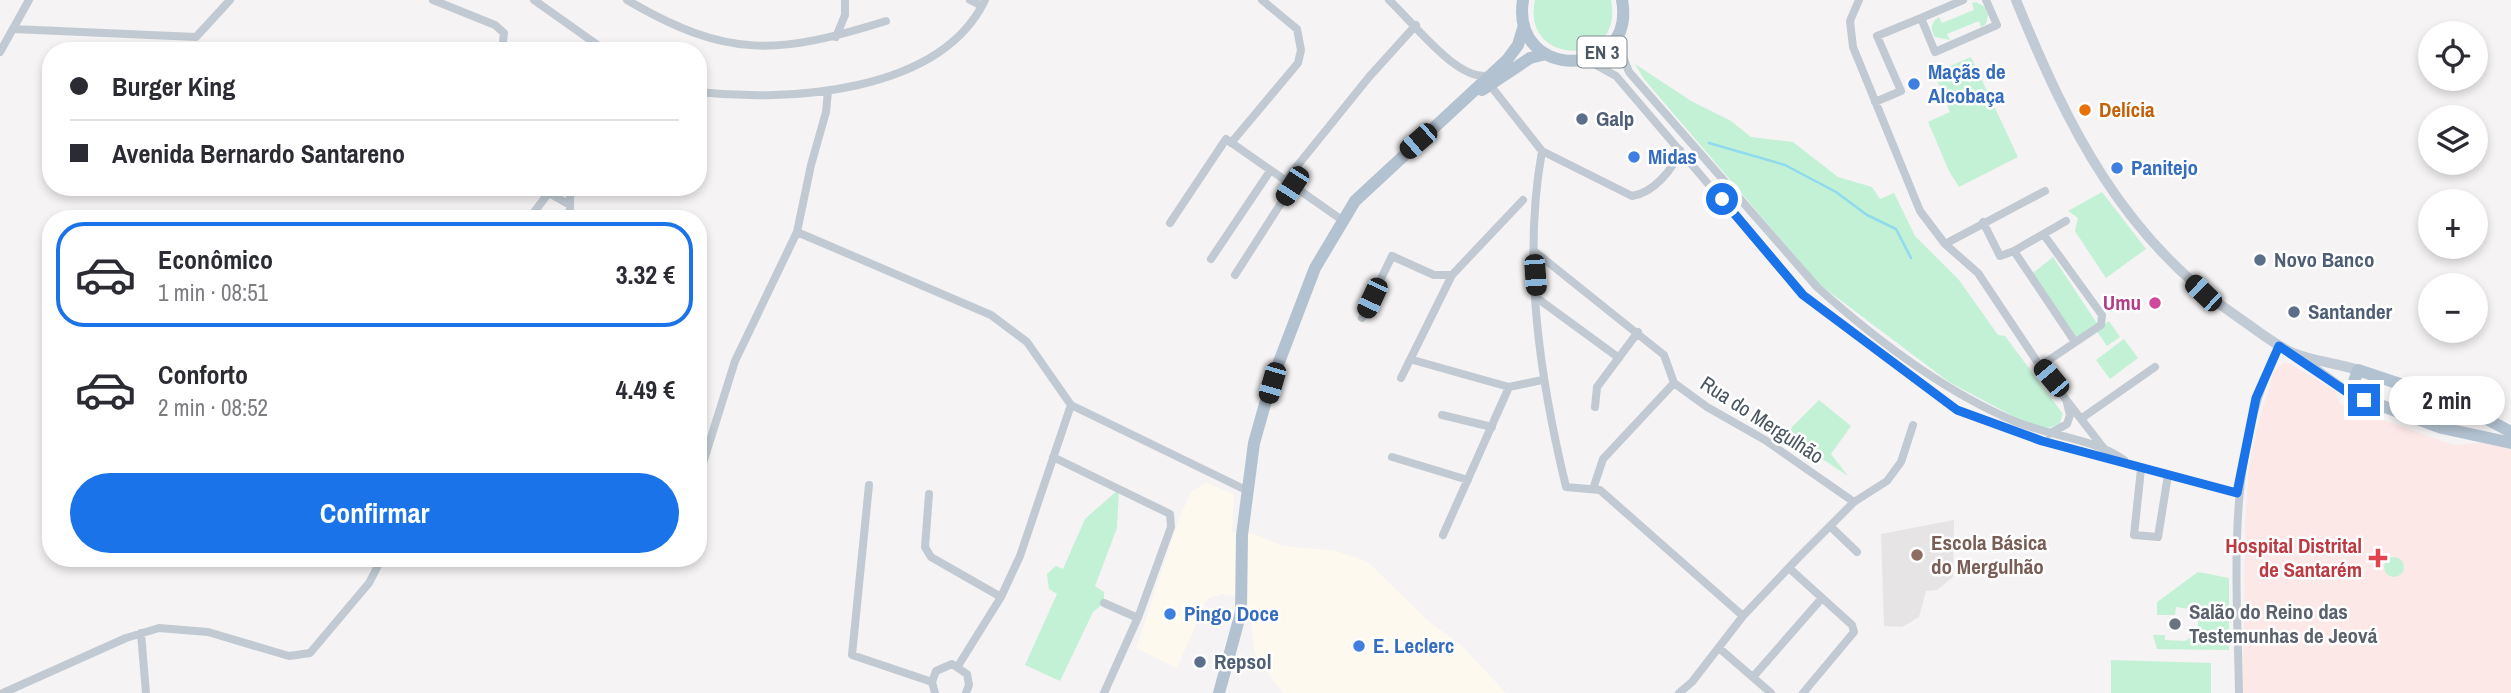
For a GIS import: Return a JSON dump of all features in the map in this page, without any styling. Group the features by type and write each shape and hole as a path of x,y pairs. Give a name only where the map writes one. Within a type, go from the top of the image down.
{"main road":[{"name":"EN 3","path":"1219,693 1241,612 1242,535 1254,443 1302,299 1342,220 1370,185 1490,80 1518,45 1524,25 1523,0"},
{"name":"EN 3","path":"1524,25 1531,41 1546,54 1565,61 1587,60 1602,53 1616,38 1623,19 1622,0"},
{"path":"2016,0 2071,125 2124,207 2151,241 2203,293 2279,346 2294,353 2358,370 2462,406 2511,432"},
{"name":"EN 3","path":"1490,80 1530,58 1546,54"},
{"path":"2294,353 2350,394 2442,428 2511,443"},
{"path":"2350,394 2358,370"},
{"path":"2442,428 2453,426 2463,419 2462,406"}],"street":[{"path":"0,52 29,0"},
{"path":"13,29 196,37 230,0"},
{"path":"433,0 495,25 504,33 503,42"},
{"path":"534,0 593,42"},
{"path":"627,0 670,25 713,41 759,48 836,37 886,21"},
{"path":"836,37 845,15 845,0"},
{"path":"707,93 760,97 828,91 903,72 924,60 966,27 984,3 970,0"},
{"path":"1231,143 1298,63 1301,50 1297,29 1262,0"},
{"path":"1389,0 1455,66 1490,80 1542,151 1632,196 1643,194 1680,166 1693,165"},
{"path":"1859,0 1853,8 1850,33 1920,211 1945,244 1978,273 2040,366 2105,450"},
{"path":"1875,102 1901,91 1877,37 1963,0"},
{"path":"1920,18 1935,52 1997,24 1986,0"},
{"path":"1235,275 1289,184 1369,77 1416,25"},
{"path":"1616,38 1629,72 1816,287 1842,309 1962,397 2017,422 2105,450 2129,464"},
{"path":"1587,60 1616,76 1803,295 1957,410 2068,448 2237,493"},
{"path":"707,450 735,361 797,232 811,165 826,112 828,91"},
{"path":"1170,223 1226,139 1342,220"},
{"path":"1666,174 1680,150"},
{"path":"1542,151 1533,203 1542,380 1566,487 1600,490 1743,616"},
{"path":"1211,259 1270,171"},
{"path":"1945,244 2045,191"},
{"path":"536,210 546,196"},
{"path":"559,196 570,205"},
{"path":"570,196 570,210"},
{"path":"1401,378 1413,360 1452,275 1523,200"},
{"path":"1983,222 2000,256 2014,251 2066,221"},
{"path":"797,232 1007,324 1027,342 1071,405 1248,491"},
{"path":"2040,366 2101,325 2102,315 2044,235"},
{"name":"Rua do Mergulhão","path":"1534,251 1664,355 1674,383 1707,407 1765,440 1854,502"},
{"path":"2014,251 2075,342"},
{"path":"1362,318 1392,256 1433,275 1452,275"},
{"path":"1537,298 1619,358"},
{"path":"1595,407 1597,387 1637,332"},
{"path":"2239,693 2237,493 2256,398 2279,346"},
{"path":"1413,360 1509,387 1542,380"},
{"path":"2082,418 2155,367"},
{"path":"1592,489 1603,458 1674,383"},
{"path":"1443,534 1509,387"},
{"path":"2049,433 2063,428 2069,420 2066,400"},
{"path":"958,666 1001,597 1020,556 1071,405"},
{"path":"1441,415 1492,427"},
{"path":"1679,693 1743,616 1830,526 1854,502 1887,481 1902,462 1913,425"},
{"path":"1054,457 1170,514 1171,527 1138,618 1104,693"},
{"path":"1392,457 1468,480"},
{"path":"2141,468 2134,535 2158,537 2168,475"},
{"path":"869,485 852,655 932,682"},
{"path":"929,494 925,547 931,557 1001,597"},
{"path":"1830,526 1857,552"},
{"path":"3,693 141,633 159,628 208,632 289,656 310,653 369,583 377,567"},
{"path":"1789,568 1852,625 1854,632 1803,693"},
{"path":"1753,677 1822,598"},
{"path":"1104,603 1138,618"},
{"path":"141,633 146,693"},
{"path":"1719,648 1771,693"},
{"path":"935,693 932,682 941,667 958,666"},
{"path":"958,666 969,679 968,692"}],"shaded area":[{"name":"Hospital Distrital de Santarém","path":"2283,363 2291,364 2335,391 2340,404 2350,408 2453,445 2483,443 2511,449 2511,693 2243,693 2245,526 2249,466 2274,372"},
{"path":"1206,483 1234,494 1232,532 1254,534 1283,546 1336,551 1368,562 1427,620 1462,646 1506,693 1283,693 1255,654 1249,607 1236,596 1222,594 1207,599 1177,668 1136,648 1180,516 1191,492"},
{"name":"Escola Básica do Mergulhão","path":"1954,520 1953,577 1937,590 1926,591 1919,617 1902,627 1884,626 1881,534"}],"green space":[{"path":"1535,0 1611,0 1611,23 1603,38 1589,48 1573,51 1556,47 1543,38 1535,22"},
{"path":"1976,2 1985,7 1988,15 1986,24 1981,27 1979,21 1947,34 1950,40 1935,37 1932,26 1936,19 1939,17 1942,23 1974,10 1972,3"},
{"path":"1971,57 2018,157 1959,187 1949,171 1928,122 1950,112 1934,73"},
{"path":"1635,64 1691,101 1731,121 1751,137 1793,142 1838,177 1872,187 1880,199 1894,193 1915,236 1959,280 1998,335 2005,336 2063,414 2059,425 2039,430 1949,382 1819,284 1644,79"},
{"path":"2102,192 2146,249 2106,278 2075,231 2078,218 2068,211"},
{"path":"2053,257 2098,325 2077,338 2033,273"},
{"path":"2109,321 2120,337 2107,346 2096,330"},
{"path":"2124,339 2138,358 2110,379 2096,360"},
{"path":"1819,400 1851,426 1831,454 1848,476 1785,434"},
{"path":"1119,489 1117,528 1095,586 1104,592 1104,603 1093,612 1060,681 1025,665 1057,594 1049,589 1047,574 1056,566 1063,569 1085,519"},
{"path":"2394,557 2401,560 2404,567 2401,574 2394,577 2387,574 2384,567 2387,560"},
{"path":"2198,572 2229,578 2229,650 2157,649 2153,635 2165,635 2165,640 2186,641 2198,631 2198,618 2190,609 2176,607 2175,615 2157,615 2157,602"},
{"path":"2111,660 2211,663 2211,693 2111,693"}],"waterway":[{"path":"1709,143 1785,165 1836,192 1867,215 1896,229 1911,258"}],"place":[{"name":"Maçãs de Alcobaça","path":"1914,84"},
{"name":"Delícia","path":"2085,110"},
{"name":"Galp","path":"1582,119"},
{"name":"Midas","path":"1634,157"},
{"name":"Panitejo","path":"2117,168"},
{"name":"Novo Banco","path":"2260,260"},
{"name":"Umu","path":"2155,303"},
{"name":"Santander","path":"2294,312"},
{"name":"Escola Básica do Mergulhão","path":"1917,555"},
{"name":"Hospital Distrital de Santarém","path":"2378,558"},
{"name":"Pingo Doce","path":"1170,614"},
{"name":"Salão do Reino das Testemunhas de Jeová","path":"2175,624"},
{"name":"E. Leclerc","path":"1359,646"},
{"name":"Repsol","path":"1200,662"}],"route":[{"path":"1722,199 1803,295 1957,410 2042,441 2237,493 2256,398 2279,346 2294,353 2309,368 2364,400"}]}
